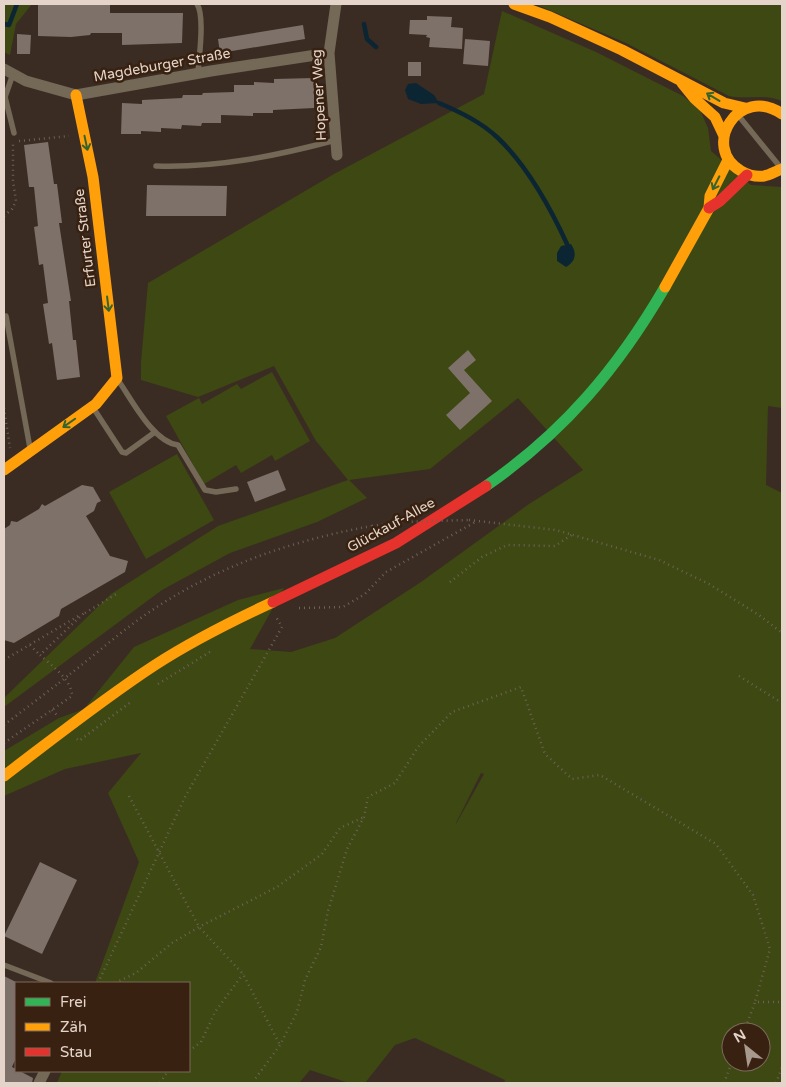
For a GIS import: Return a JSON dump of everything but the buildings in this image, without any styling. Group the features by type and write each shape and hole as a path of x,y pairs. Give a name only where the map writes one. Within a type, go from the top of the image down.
{"main road":[{"path":"514,4 550,16 622,50 682,84 702,90 741,111"},
{"path":"682,84 715,117 724,136"},
{"name":"Erfurter Straße","path":"76,95 93,177 117,378"},
{"path":"780,173 764,177 747,175 736,169 728,160 725,152 724,136 728,123 741,111 761,105 782,114"},
{"name":"Glückauf-Allee","path":"4,776 137,677 208,634 367,558 420,529 486,486 543,442 596,389 640,330 709,208 710,196 728,160"},
{"name":"Glückauf-Allee","path":"709,208 720,201 747,175"},
{"path":"8,466 93,407 117,378"}],"street":[{"name":"Hopener Weg","path":"336,4 329,53 338,156"},
{"name":"Magdeburger Straße","path":"8,72 26,81 76,95 198,73 329,53"},
{"path":"39,1083 45,1072"}],"lane":[{"path":"197,4 199,7 200,27 198,73"},
{"path":"8,72 5,97 14,133"},
{"path":"741,111 780,173"},
{"path":"156,166 195,167 235,163 336,140"},
{"path":"6,316 30,450"},
{"path":"117,378 155,432 168,444 178,445 205,490 216,492 236,489"},
{"path":"93,407 122,452 126,453 155,432"},
{"path":"4,965 47,982"}],"path":[{"path":"4,216 12,209 16,201 12,181 14,133"},
{"path":"13,142 84,134"},
{"path":"4,408 8,466"},
{"path":"4,725 145,615 209,577 287,546 339,532 400,522 469,520 556,530 573,534 659,560 709,584 759,615 782,634"},
{"path":"294,609 305,607 343,607 365,594 386,572 477,521"},
{"path":"450,582 482,557 507,545 555,546 573,534"},
{"path":"4,660 118,593"},
{"path":"40,655 84,613"},
{"path":"98,982 185,797 282,627 276,617 285,613"},
{"path":"4,743 72,696 72,689 59,673 30,645"},
{"path":"152,687 218,648"},
{"path":"739,676 782,703"},
{"path":"254,1083 280,1045 297,1012 305,980 321,947 328,911 347,849 364,817 368,797 395,782 418,747 452,712 520,687 546,754 572,779 600,775 716,844 753,895 770,949 748,1022"},
{"path":"67,728 79,741 137,697"},
{"path":"129,796 199,927 243,974 280,1045"},
{"path":"117,982 136,973 172,943 276,887 322,854 340,828 364,817"},
{"path":"190,1049 201,1042 215,1012 243,974"},
{"path":"755,1002 782,1002"},
{"path":"776,1083 782,1067"},
{"path":"160,1083 167,1072"}],"green space":[{"path":"4,4 32,4 16,24 10,55 4,52"},
{"path":"535,4 782,4 782,101 769,97 729,96 626,43"},
{"path":"502,11 596,52 683,96 700,110 708,128 711,151 751,185 782,187 782,408 768,406 766,485 782,493 782,1083 504,1083 505,1080 415,1038 395,1045 365,1083 349,1083 310,1070 299,1083 57,1083 62,1072 190,1072 190,982 95,982 139,862 108,793 141,753 65,769 4,796 4,751 59,718 84,709 134,647 238,600 284,588 250,649 291,652 335,638 421,582 529,504 583,470 518,398 430,469 349,480 367,498 317,522 230,553 162,590 4,707 4,698 111,594 218,526 348,480 316,441 274,366 198,397 141,380 148,283 334,174 484,94","holes":["481,773 484,774 456,824"]},
{"path":"272,372 310,441 275,461 272,455 241,473 236,465 204,484 166,416 199,398 202,404 237,384 241,389"},
{"path":"177,454 214,520 146,559 109,492"}],"water":[{"path":"416,83 434,95 439,103 421,104 408,99 405,90 408,84"},
{"path":"571,244 574,251 574,259 566,267 557,261 557,253 561,246"}],"waterway":[{"path":"4,24 9,25 17,4"},
{"path":"364,24 367,39 376,47"},
{"path":"439,103 477,122 509,149 537,188 567,244"}],"traffic: fast":[{"path":"486,486 540,444 587,397 628,345 665,287"}],"traffic: slow":[{"path":"514,4 550,17 622,50 724,103 745,108"},
{"path":"682,83 695,99 715,117 724,136"},
{"path":"4,470 96,404 117,378 93,177 76,95"},
{"path":"782,114 766,107 752,107 739,113 730,122 725,135 724,148 729,160 746,174 764,176 782,169"},
{"path":"665,287 709,208 710,196 728,160"},
{"path":"4,776 98,705 155,665 212,632 273,602"}],"traffic: jam":[{"path":"709,208 720,201 747,175"},
{"path":"273,602 396,543 486,486"}]}
